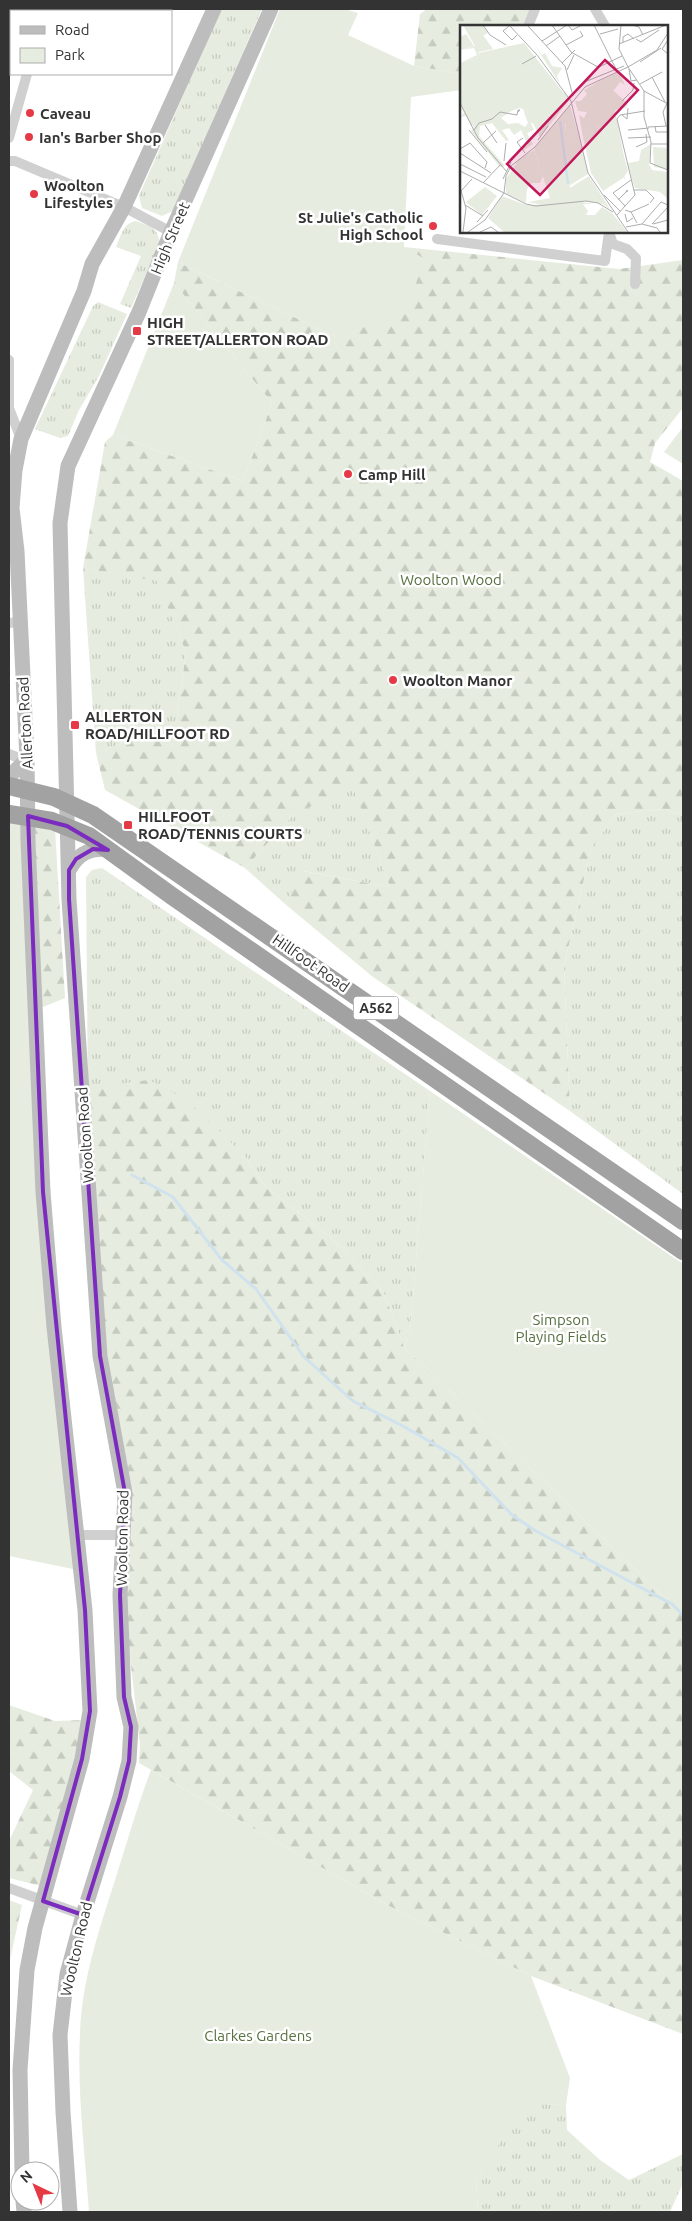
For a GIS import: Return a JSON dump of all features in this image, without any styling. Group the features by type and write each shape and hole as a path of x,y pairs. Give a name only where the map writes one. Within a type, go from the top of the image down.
{"highway":[{"name":"A562","path":"9,786 28,790"},
{"name":"Hillfoot Road","path":"28,790 65,801 93,815 172,867 683,1222"},
{"name":"A562","path":"9,814 52,820 67,826"},
{"name":"Hillfoot Road","path":"67,826 89,836 683,1251"}],"main road":[{"path":"21,438 84,291 92,264 124,207 214,9"},
{"name":"High Street","path":"65,801 66,715 60,523 68,466 139,312 171,232 271,9"},
{"name":"Allerton Road","path":"21,438 15,470 12,508 17,551 14,623 27,759 28,816"},
{"path":"9,776 27,759"},
{"name":"Woolton Road","path":"65,801 100,1356 125,1493 120,1595 124,1697 131,1727 129,1761 120,1797 83,1915 67,1974 60,2035 63,2122 70,2212"},
{"path":"22,2161 20,2092 15,2054 27,1970 35,1928 82,1759 90,1711 88,1645 54,1327 43,1192 28,816"},
{"path":"68,870 76,859 86,852 108,850"}],"street":[{"path":"528,25 535,9"},
{"path":"595,9 604,25"},
{"path":"9,138 13,104 27,75"},
{"path":"9,161 15,161 124,207 171,232"},
{"path":"437,239 605,261 609,232"},
{"path":"609,232 613,244 627,249 636,258 635,284"},
{"path":"9,360 10,408 21,438"},
{"path":"9,754 27,759"},
{"path":"76,1535 123,1535"},
{"path":"9,1888 83,1915"}],"highlighted area":[{"path":"28,816 67,826 108,850 93,849 76,859 69,870 69,899 100,1356 125,1493 120,1595 124,1697 131,1727 129,1761 120,1797 83,1915 43,1901 82,1759 90,1711 85,1610 43,1192"}],"green space":[{"path":"221,9 262,9 173,211 162,216 142,208 139,196"},
{"path":"280,9 344,9 358,13 348,35 414,66 460,74 460,90 411,97 404,247 425,259 405,313 336,337 178,262"},
{"path":"427,9 530,9 522,25 460,25 460,74 414,66 420,14"},
{"path":"136,221 155,230 160,242 131,308 120,304 141,256 116,247 125,227"},
{"name":"Woolton Wood","path":"404,247 619,269 683,260 683,408 655,443 650,462 683,481 683,815 663,809 616,814 591,848 564,966 570,1111 373,977 285,904 302,871 390,887 353,787 294,814 245,868 105,790 96,753 176,723 186,652 157,581 83,568 105,442 113,435 243,481 272,403 174,283 178,262 336,337"},
{"path":"174,283 272,403 243,481 113,435"},
{"path":"98,302 127,314 99,376 79,410 68,436 60,438 35,429 93,306"},
{"path":"683,427 683,464 664,452"},
{"path":"83,568 157,580 186,652 176,723 96,753"},
{"path":"353,786 390,887 303,871 285,904 245,868 294,814"},
{"path":"663,809 683,815 683,1194 570,1111 564,966 591,848 616,814"},
{"path":"9,818 55,829 65,998 31,1012"},
{"path":"9,818 23,819 78,1570 9,1556"},
{"path":"102,868 430,1091 410,1333 404,1347 383,1291 331,1238 265,1186 244,1155 88,1099 86,877 92,870"},
{"path":"149,1080 187,1100 244,1155 265,1186 331,1238 383,1291 404,1347 683,1615 683,2034 531,1976 389,1906 139,1763 140,1744 123,1597 128,1495 105,1359 88,1099 102,1086"},
{"name":"Simpson Playing Fields","path":"430,1091 683,1264 683,1615 404,1347 410,1333"},
{"path":"9,1705 55,1721 85,1720 41,1886 9,1878 9,1841 33,1790 9,1771"},
{"name":"Clarkes Gardens","path":"151,1770 389,1906 531,1976 570,2078 566,2105 525,2104 476,2180 478,2212 89,2212 79,2056 85,1990 100,1927"},
{"path":"9,1900 22,1905 9,1964"},
{"path":"525,2103 566,2105 567,2130 600,2160 629,2180 683,2154 683,2183 670,2212 478,2212 476,2180"}],"waterway":[{"path":"132,1175 173,1197 222,1260 256,1289 304,1357 353,1401 403,1426 458,1458 512,1515 536,1531 672,1604 683,1615"}],"place":[{"name":"Caveau","path":"30,113"},
{"name":"Ian's Barber Shop","path":"29,137"},
{"name":"Woolton Lifestyles","path":"34,194"},
{"name":"St Julie's Catholic High School","path":"433,226"},
{"name":"HIGH STREET/ALLERTON ROAD","path":"137,331"},
{"name":"Camp Hill","path":"348,474"},
{"name":"Woolton Manor","path":"393,680"},
{"name":"ALLERTON ROAD/HILLFOOT RD","path":"75,725"},
{"name":"HILLFOOT ROAD/TENNIS COURTS","path":"128,825"}]}
